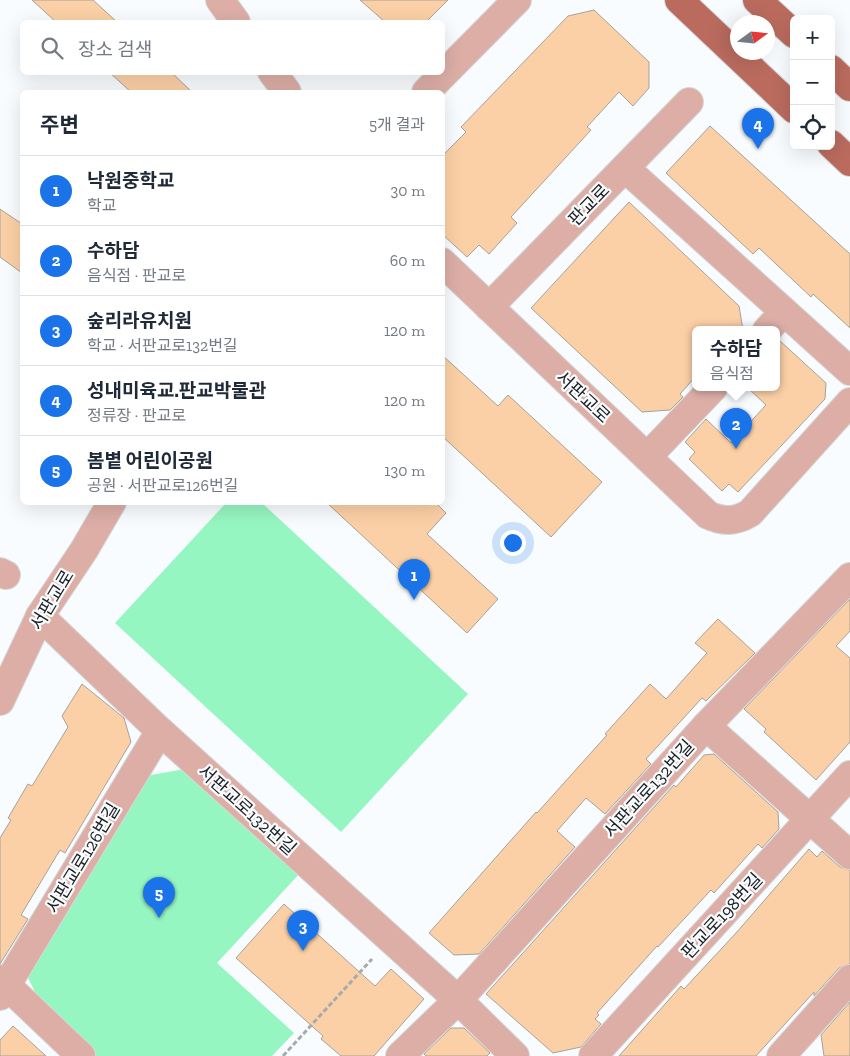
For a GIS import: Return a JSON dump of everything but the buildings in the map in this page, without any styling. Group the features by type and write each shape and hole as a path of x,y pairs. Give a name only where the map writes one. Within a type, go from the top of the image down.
{"main road":[{"path":"680,0 790,105"},
{"path":"757,0 790,30"},
{"path":"835,73 850,86"},
{"path":"835,148 850,162"}],"street":[{"path":"220,0 235,20"},
{"path":"445,73 517,0"},
{"path":"274,75 286,90"},
{"path":"428,90 443,75"},
{"name":"판교로","path":"489,308 689,102"},
{"path":"625,168 776,321 850,371"},
{"name":"서판교로","path":"445,265 708,515 718,520 740,519 750,513 850,402"},
{"path":"647,457 710,391"},
{"name":"서판교로","path":"0,701 40,616 84,550 110,505"},
{"path":"706,726 850,577"},
{"name":"서판교로132번길","path":"40,616 160,731 458,1000 514,1056"},
{"name":"서판교로132번길","path":"458,1000 706,726 850,855"},
{"name":"서판교로126번길","path":"81,1056 2,986 160,731"},
{"name":"판교로198번길","path":"593,1056 850,776"},
{"path":"790,1053 850,979"},
{"path":"400,1056 458,1000"}],"path":[{"path":"283,1056 390,939"}],"green space":[{"path":"224,505 264,505 468,694 341,832 115,623"},
{"path":"185,769 300,873 217,963 294,1033 272,1056 96,1056 40,1002 26,974 145,776"}],"place":[{"name":"성내미육교.판교박물관","path":"758,149"},
{"name":"수하담","path":"736,449"},
{"name":"낙원중학교","path":"414,600"},
{"name":"봄볕 어린이공원","path":"159,918"},
{"name":"숲리라유치원","path":"303,951"}]}
